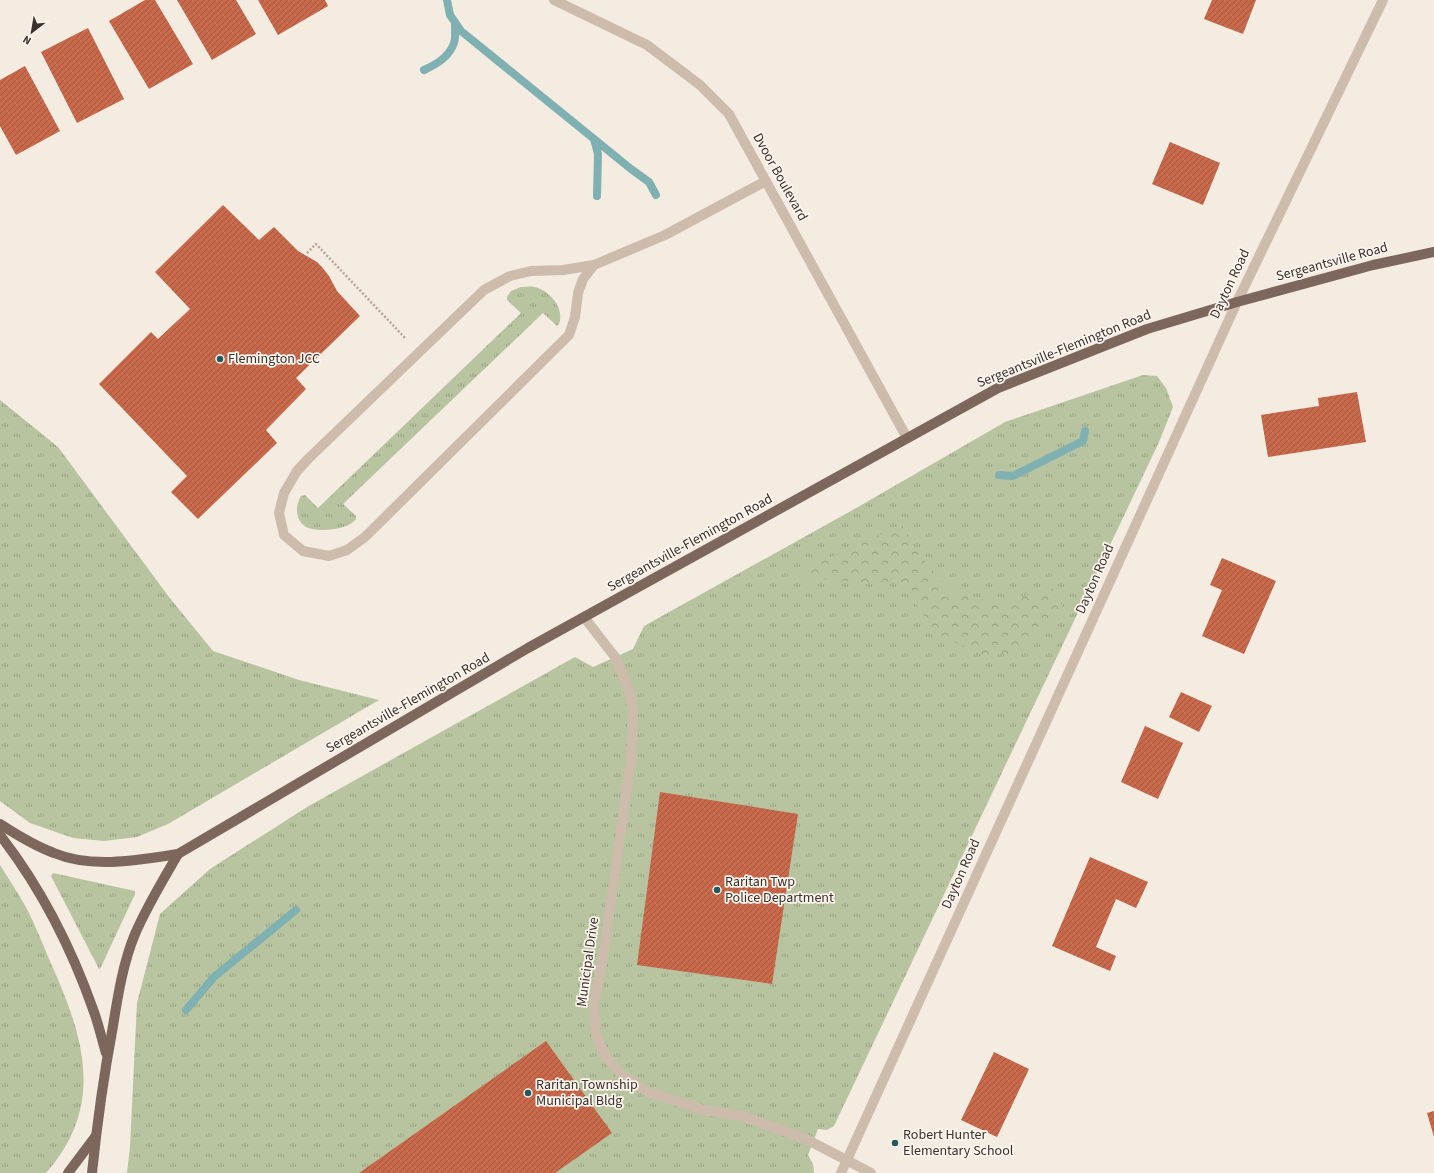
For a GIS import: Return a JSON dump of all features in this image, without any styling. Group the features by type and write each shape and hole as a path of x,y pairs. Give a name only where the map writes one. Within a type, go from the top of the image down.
{"main road":[{"name":"Sergeantsville Road","path":"1237,302 1373,265 1434,252"},
{"name":"Sergeantsville-Flemington Road","path":"0,824 19,837 55,854 83,860 126,862 178,854 584,617 998,388 1147,328 1237,302"},
{"path":"0,835 36,889 61,932 94,1012 107,1057"},
{"path":"92,1173 107,1057 128,952 144,915 178,854"},
{"path":"68,1173 96,1135"}],"street":[{"name":"Dvoor Boulevard","path":"554,0 647,45 700,85 729,114 907,438"},
{"name":"Dayton Road","path":"841,1173 1237,302 1383,0"},
{"path":"594,265 583,279 578,293 575,317 569,335 365,537 347,550 329,556 303,551 284,535 278,514 284,493 297,471 484,290 510,276 530,271 563,270 594,265 665,235 766,181"},
{"name":"Municipal Drive","path":"584,617 615,657 629,690 633,714 631,764 602,964 594,1003 596,1035 605,1056 622,1075 648,1092 704,1110 742,1116 806,1139 871,1173"}],"path":[{"path":"307,253 316,244 405,338"}],"green space":[{"path":"521,287 534,287 551,296 560,312 559,324 557,326 543,313 343,504 356,516 356,519 352,523 340,528 325,530 311,529 302,524 297,513 301,496 305,495 318,508 521,313 507,300 507,297 511,291"},
{"path":"1143,375 1157,376 1166,388 1173,407 1159,442 834,1126 827,1130 818,1129 808,1155 813,1164 814,1173 127,1173 130,1147 137,1003 160,914 210,869 307,807 575,657 593,667 633,649 644,626 858,507 1005,422"},
{"path":"0,400 58,447 169,597 213,651 299,680 379,700 168,824 137,837 104,841 73,838 30,823 0,801"},
{"path":"902,524 909,542 952,593 1003,604 1051,586 1062,606 1049,626 1020,654 981,654 937,634 900,581 863,583 791,576"},
{"path":"0,865 27,909 61,987 79,1041 83,1068 83,1095 77,1121 65,1147 46,1173 0,1173"},
{"path":"53,873 135,891 135,894 100,969 51,876"}],"building":[{"path":"145,0 155,0 193,64 149,89 109,21"},
{"path":"177,0 236,0 256,34 212,60"},
{"path":"258,0 325,0 328,6 278,35"},
{"path":"1212,0 1256,0 1243,34 1204,19"},
{"path":"88,28 124,99 77,123 41,52"},
{"path":"25,66 60,131 16,155 0,126 0,80"},
{"path":"1170,142 1220,163 1203,205 1152,184"},
{"name":"Flemington JCC","path":"223,205 259,240 274,227 298,251 317,262 322,267 337,291 360,316 296,378 306,389 266,430 277,443 198,519 171,492 187,476 99,384 151,332 158,339 190,309 155,272"},
{"path":"1357,392 1366,442 1268,457 1261,415 1319,406 1318,398"},
{"path":"1222,558 1276,581 1244,654 1202,636 1222,590 1210,585"},
{"path":"1181,692 1212,706 1199,732 1169,717"},
{"path":"1145,726 1183,743 1158,799 1121,782"},
{"name":"Raritan Twp Police Department","path":"660,792 798,814 772,984 637,965"},
{"path":"1090,857 1148,882 1136,908 1116,899 1096,947 1116,956 1110,971 1052,946"},
{"name":"Raritan Township Municipal Bldg","path":"546,1041 612,1133 555,1173 359,1173"},
{"path":"994,1052 1029,1069 997,1137 961,1120"},
{"path":"1434,1111 1434,1137 1427,1113"}],"waterway":[{"path":"447,0 450,15 461,31 649,182 656,195"},
{"path":"424,70 438,63 452,48 455,41 455,23"},
{"path":"594,139 598,154 597,196"},
{"path":"999,475 1013,476 1083,441 1085,431"},
{"path":"186,1010 214,977 296,910"}],"place":[{"name":"Flemington JCC","path":"220,359"},
{"name":"Raritan Twp Police Department","path":"717,890"},
{"name":"Raritan Township Municipal Bldg","path":"528,1093"},
{"name":"Robert Hunter Elementary School","path":"895,1143"}]}
